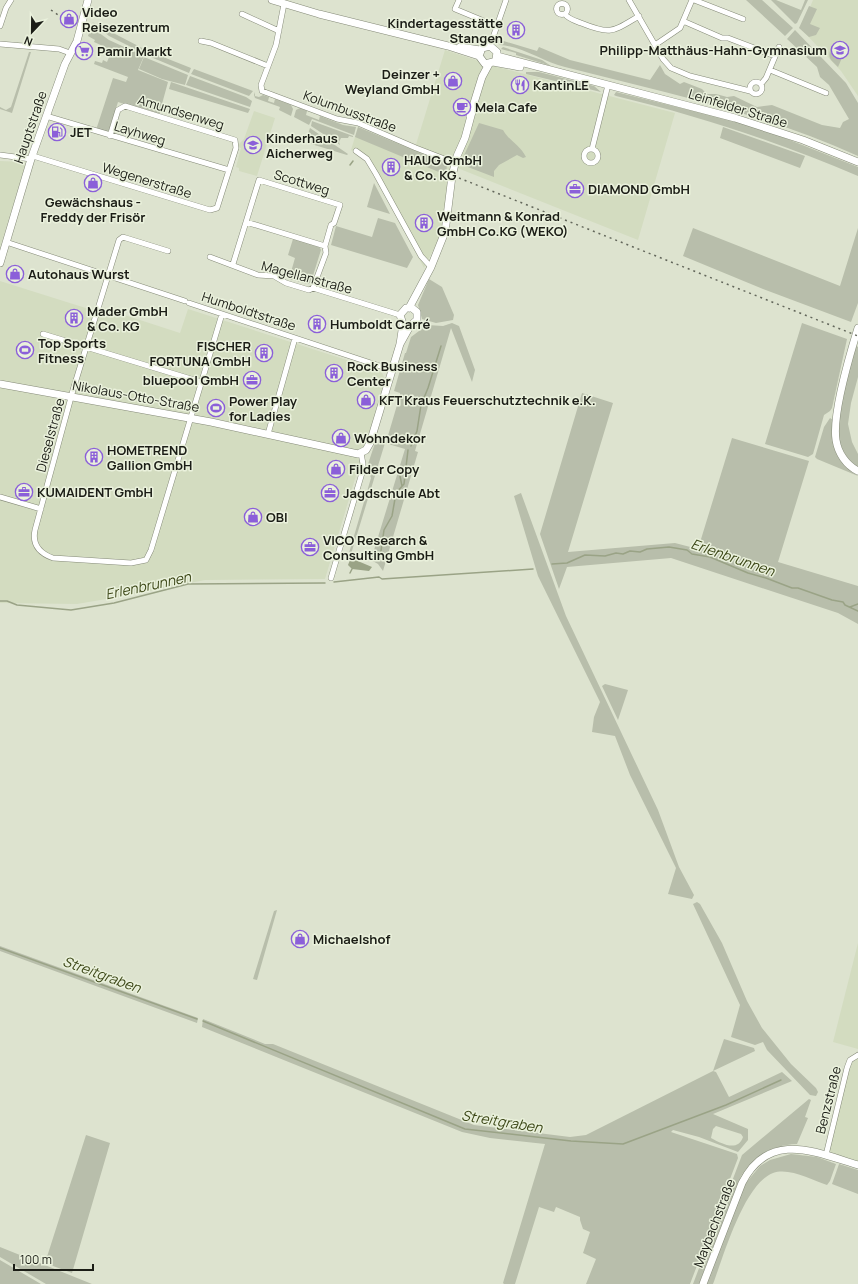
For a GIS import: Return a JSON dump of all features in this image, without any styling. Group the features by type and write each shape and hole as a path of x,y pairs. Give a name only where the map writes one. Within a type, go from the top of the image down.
{"main road":[{"name":"Hauptstraße","path":"0,263 46,116 70,53 77,41 88,0"},
{"name":"Leinfelder Straße","path":"272,0 448,46 487,58 523,67 534,66 735,118 803,140 858,162"},
{"name":"Leinfelder Straße","path":"487,58 484,46 490,46"},
{"path":"412,309 445,232 455,163 465,138 487,58 495,49 490,46"},
{"path":"406,325 400,315 403,310 412,309"},
{"path":"361,453 368,449 370,444 406,325 417,320 418,315 412,309"},
{"path":"858,328 846,372 836,428 838,450 849,465 858,471"},
{"name":"Nikolaus-Otto-Straße","path":"0,384 190,418 349,452 361,453"},
{"name":"Maybachstraße","path":"703,1284 744,1179 753,1167 768,1155 787,1149 803,1149 858,1165"}],"street":[{"path":"0,26 10,0"},
{"path":"459,0 455,9 496,26"},
{"path":"490,46 505,0"},
{"path":"629,0 666,63 674,70 708,81 750,91 755,94 759,93 762,90 761,84 770,70 779,47"},
{"path":"655,44 678,30 693,0 743,19"},
{"path":"201,41 211,43 268,66 279,31 284,4"},
{"path":"242,14 279,31"},
{"path":"565,14 570,18 598,30 608,32 638,16"},
{"path":"683,21 722,38 728,38 775,56"},
{"path":"0,44 59,50 70,53"},
{"name":"Kolumbusstraße","path":"268,66 261,89 337,119 358,123 455,163"},
{"path":"770,70 826,93"},
{"path":"750,91 752,83 757,82 761,84"},
{"path":"592,149 608,85"},
{"name":"Amundsenweg","path":"110,136 118,110 125,106 235,140 236,148 229,170"},
{"name":"Layhweg","path":"46,116 229,170"},
{"path":"356,151 370,164 420,256 431,267"},
{"path":"0,155 32,158"},
{"name":"Wegenerstraße","path":"32,158 210,210 217,208 229,170"},
{"name":"Scottweg","path":"246,222 259,180 340,205 334,223 331,225 325,246"},
{"path":"232,264 246,222 325,246 326,253 313,288"},
{"name":"Dieselstraße","path":"168,251 126,238 120,238 72,397 34,536 35,545 46,555 57,558 143,563 149,557 190,418"},
{"name":"Humboldtstraße","path":"6,242 392,370"},
{"name":"Magellanstraße","path":"210,257 258,275 274,276 294,286 309,290 313,288 400,315"},
{"path":"190,418 222,314"},
{"path":"43,334 201,382"},
{"path":"268,434 295,338"},
{"path":"331,578 362,473 363,464 361,453"},
{"path":"0,497 41,509"},
{"name":"Benzstraße","path":"826,1155 847,1068 850,1060 858,1055"}],"shaded area":[{"path":"746,0 762,0 793,28 785,36"},
{"path":"771,0 776,0 801,10 805,0 808,0 797,23 795,24"},
{"name":"Philipp-Matthäus-Hahn-Gymnasium","path":"813,0 858,0 858,96 841,71 801,29"},
{"path":"809,6 817,9 810,24 820,28 816,35 809,37 799,28"},
{"path":"92,22 146,50 145,54 109,36"},
{"path":"91,27 109,40 144,56 138,70 168,82 159,115 118,102 109,130 106,132 96,130 113,78 126,82 128,77 94,64 95,61 102,63 103,60 107,62 112,50 94,42 95,40 88,36"},
{"path":"795,30 846,83 858,103 858,156 823,141 751,116 677,95 557,65 525,51 500,45 496,41 497,39 537,51 539,47 570,60 650,80 660,65 665,74 680,84 684,82 702,89 707,94 716,94 727,97 734,96 757,107 772,105 822,125 840,128 843,122 849,119 829,85 820,77 817,67 787,39"},
{"path":"832,45 845,51 838,67 829,55"},
{"path":"503,47 542,60 551,66 501,49"},
{"path":"445,50 497,67 675,113 638,240 450,165 442,233 424,268 367,162 351,150 358,127 414,151"},
{"path":"148,51 191,68 189,73 146,55"},
{"path":"29,52 31,52 12,113 0,109 0,107 6,110 11,107"},
{"path":"144,57 188,75 185,85 162,79 139,69"},
{"path":"194,69 253,91 249,96 191,74"},
{"path":"526,72 539,72 594,86 601,92 526,74"},
{"path":"190,76 246,97 252,101 250,107 186,85"},
{"path":"171,82 250,109 248,113 169,89"},
{"path":"255,92 255,96 259,97 263,95 269,97 268,101 274,103 275,99 291,105 293,109 291,116 279,110 280,107 255,98 254,95"},
{"path":"616,92 738,122 772,133 858,167 858,176 769,141 678,112 616,96 614,95"},
{"path":"300,108 307,111 306,115 319,120 320,116 343,125 356,127 354,135 312,119 309,125 294,117 296,110"},
{"name":"Kinderhaus Aicherweg","path":"254,111 275,118 257,176 239,171 239,168 236,167 241,148 238,147 244,139"},
{"path":"312,121 353,137 349,136 348,138 341,138 339,142 340,145 311,126"},
{"path":"479,123 503,130 521,149 526,157 523,158 517,155 499,165 494,171 494,177 460,164"},
{"path":"358,127 447,164 446,175 355,137"},
{"path":"723,127 805,156 800,168 720,138"},
{"path":"310,128 348,154 347,155 308,143 309,141 306,140"},
{"path":"0,161 23,162 25,166 0,248"},
{"path":"374,183 390,214 367,207"},
{"path":"378,218 395,223 413,257 407,268 331,245 336,226 372,237"},
{"path":"693,228 840,286 858,228 858,303 851,322 763,289 683,256"},
{"path":"293,239 319,246 321,250 311,282 308,284 289,279 295,258 288,255"},
{"path":"429,279 442,287 454,315 453,320 436,323 422,319 418,305"},
{"path":"0,281 92,310 103,308 180,333 188,309 381,371 385,379 325,579 205,580 77,604 0,603"},
{"path":"452,323 459,326 475,370 472,382 451,328 415,451 418,452 383,571 378,564 371,560 405,449 385,443 351,554 349,553 371,478 370,475 365,473 376,440 387,439 400,395 400,393 394,391 411,337 427,325 443,326"},
{"path":"802,323 847,339 832,408 824,415 813,454 808,457 765,444"},
{"path":"856,346 858,347 858,377 851,403 848,424 852,442 858,454 858,468 843,451 840,443 839,432 839,420 843,394"},
{"path":"582,393 613,403 568,552 675,543 698,549 732,438 809,461 778,562 858,586 858,624 838,613 671,558 567,567 559,589 540,534"},
{"path":"830,418 833,420 833,434 853,472 858,476 815,457 824,427"},
{"path":"521,493 566,616 658,810 679,867 694,895 692,899 668,894 676,868 630,775 615,736 592,732 594,717 600,702 538,576 514,496"},
{"path":"353,559 372,567 369,571 352,569 348,565 350,560"},
{"path":"605,684 628,690 618,720 602,686"},
{"path":"697,902 700,904 722,943 747,1001 762,1028 791,1064 816,1088 818,1092 816,1096 810,1095 767,1050 763,1042 755,1045 731,1037 740,1005 693,904"},
{"path":"277,910 257,980 253,979 274,911"},
{"path":"858,943 858,1049 833,1042"},
{"path":"0,946 198,1018 197,1023 0,951"},
{"path":"203,1019 265,1044 273,1044 474,1125 570,1137 586,1135 713,1071 716,1072 729,1097 782,1072 792,1081 713,1114 748,1129 748,1140 738,1152 699,1137 673,1130 671,1132 737,1154 738,1158 690,1284 586,1284 596,1259 583,1253 590,1232 583,1229 580,1217 556,1207 554,1212 539,1207 515,1284 504,1284 503,1283 545,1144 490,1138 462,1132 202,1027","holes":["716,1126 741,1134 743,1137 741,1142 734,1145 725,1144 711,1138 713,1129"]},
{"path":"724,1039 754,1048 755,1051 713,1071"},
{"path":"858,1055 858,1165 826,1155 849,1064"},
{"path":"809,1099 811,1100 805,1117 808,1118 797,1144 780,1146 765,1152 752,1162 741,1176 699,1284 693,1284 742,1155"},
{"path":"86,1135 110,1143 72,1273 45,1263"},
{"path":"791,1154 817,1157 836,1164 830,1181 827,1185 800,1175 786,1172 773,1173 763,1180 753,1191 744,1205 729,1239 713,1284 705,1284 745,1184 760,1166 770,1160"},
{"path":"839,1164 858,1170 858,1194 832,1184"},
{"path":"0,1247 92,1284 46,1284 0,1257"},
{"path":"0,1260 41,1284 0,1284"}],"waterway":[{"path":"350,165 353,161"},
{"path":"411,446 417,431 421,405 441,346"},
{"path":"376,558 381,551 384,530 392,516 396,493 404,484 408,450"},
{"path":"400,476 402,486"},
{"name":"Erlenbrunnen","path":"552,564 567,563 585,555 605,556 616,553 623,554 630,551 640,552 647,549 669,547 687,550 692,554 710,557 748,573 792,588 798,588 832,600 843,602 845,605 858,611"},
{"path":"350,573 352,569"},
{"name":"Erlenbrunnen","path":"334,582 379,577 382,579 533,569"},
{"name":"Erlenbrunnen","path":"0,601 7,601 17,605 71,610 114,603 188,584 325,583"},
{"name":"Erlenbrunnen","path":"850,607 858,604"},
{"name":"Streitgraben","path":"0,948 197,1019"},
{"name":"Streitgraben","path":"203,1021 465,1129 571,1141 623,1144 726,1105 781,1080"}],"railway":[{"path":"51,10 64,19"},
{"path":"459,178 858,336"}],"place":[{"name":"Video Reisezentrum","path":"69,19"},
{"name":"Kindertagesstätte Stangen","path":"516,30"},
{"name":"Philipp-Matthäus-Hahn-Gymnasium","path":"840,50"},
{"name":"Pamir Markt","path":"84,51"},
{"name":"Deinzer + Weyland GmbH","path":"453,81"},
{"name":"KantinLE","path":"520,85"},
{"name":"Mela Cafe","path":"462,107"},
{"name":"JET","path":"57,132"},
{"name":"Kinderhaus Aicherweg","path":"253,145"},
{"name":"HAUG GmbH & Co. KG","path":"391,167"},
{"name":"Gewächshaus - Freddy der Frisör","path":"93,183"},
{"name":"DIAMOND GmbH","path":"575,189"},
{"name":"Weitmann & Konrad GmbH Co.KG (WEKO)","path":"424,223"},
{"name":"Autohaus Wurst","path":"15,274"},
{"name":"Mader GmbH & Co. KG","path":"74,318"},
{"name":"Humboldt Carré","path":"317,324"},
{"name":"Top Sports Fitness","path":"25,350"},
{"name":"FISCHER FORTUNA GmbH","path":"264,353"},
{"name":"Rock Business Center","path":"334,373"},
{"name":"bluepool GmbH","path":"252,380"},
{"name":"KFT Kraus Feuerschutztechnik e.K.","path":"366,400"},
{"name":"Power Play for Ladies","path":"216,408"},
{"name":"Wohndekor","path":"341,438"},
{"name":"HOMETREND Gallion GmbH","path":"94,457"},
{"name":"Filder Copy","path":"336,469"},
{"name":"KUMAIDENT GmbH","path":"24,492"},
{"name":"Jagdschule Abt","path":"330,493"},
{"name":"OBI","path":"253,517"},
{"name":"VICO Research & Consulting GmbH","path":"310,547"},
{"name":"Michaelshof","path":"300,939"}]}
